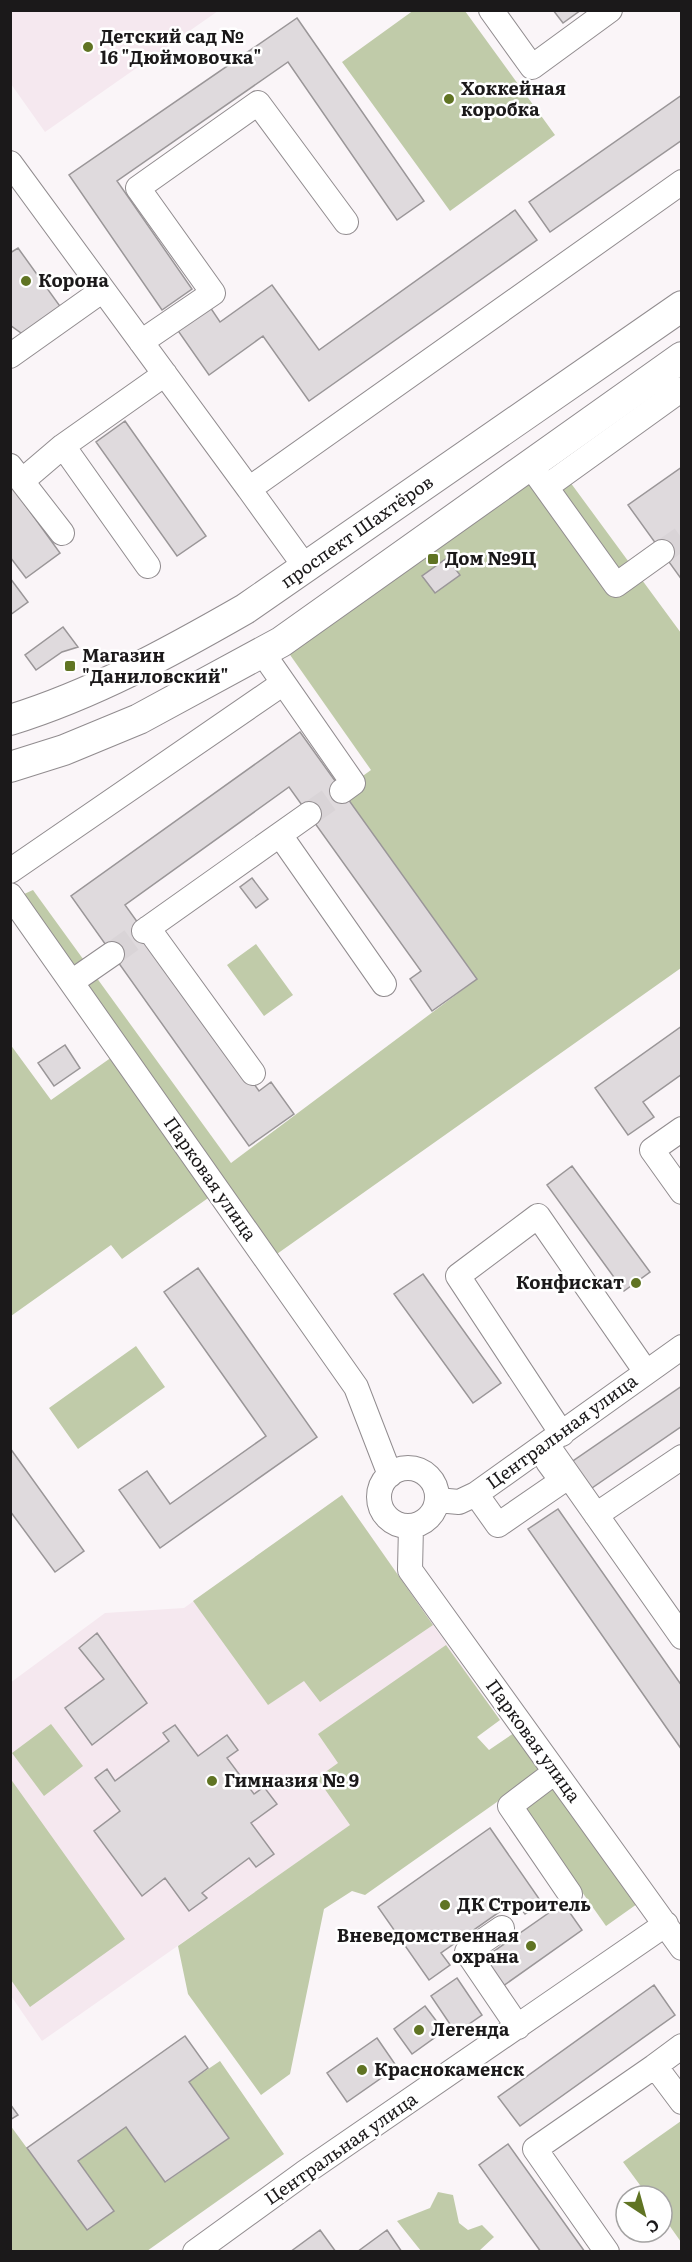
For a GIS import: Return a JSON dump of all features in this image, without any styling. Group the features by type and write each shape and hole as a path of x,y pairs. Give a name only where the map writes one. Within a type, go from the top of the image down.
{"main road":[{"name":"проспект Шахтёров","path":"10,720 42,710 117,678 185,644 245,609 681,306"},
{"path":"10,767 64,750 139,719 280,642 538,476 681,357"}],"street":[{"path":"491,10 532,67 610,10"},
{"path":"141,342 213,293 138,188 258,103 346,222"},
{"path":"10,163 306,568"},
{"path":"249,489 681,182"},
{"path":"13,349 103,290"},
{"path":"62,533 16,474 63,446 165,374"},
{"path":"662,552 616,585 538,476 681,389"},
{"path":"63,446 148,566"},
{"path":"262,652 282,684 353,783 342,791"},
{"path":"10,871 282,684"},
{"path":"253,1073 146,929 309,814"},
{"path":"280,835 384,984"},
{"name":"Парковая улица","path":"10,895 73,981 356,1387 390,1475"},
{"path":"73,981 112,954"},
{"path":"681,1129 652,1150 681,1192"},
{"path":"646,1372 538,1216 458,1276 550,1443 596,1515 681,1637"},
{"name":"Центральная улица","path":"436,1500 459,1502 476,1494 681,1347"},
{"path":"476,1494 498,1526 562,1481 550,1443"},
{"path":"596,1515 681,1457"},
{"path":"408,1468 423,1472 434,1484 436,1500 434,1510 428,1518 411,1526 400,1525 390,1520 383,1512 380,1491 390,1475 408,1468"},
{"name":"Парковая улица","path":"411,1526 410,1570 681,1948"},
{"path":"555,1772 510,1806 570,1894"},
{"name":"Центральная улица","path":"195,2252 304,2173 666,1924"},
{"path":"502,1928 467,1952 518,2027"},
{"path":"607,2252 535,2149 681,2046"},
{"path":"655,2066 681,2103"}],"shaded area":[{"name":"Детский сад № 16 \"Дюймовочка\"","path":"10,11 218,11 45,132 11,84"},
{"name":"Гимназия № 9","path":"342,1495 500,1720 42,2041 11,1996 10,1683 105,1613 184,1608"}],"green space":[{"name":"Хоккейная коробка","path":"414,10 465,11 555,135 450,211 342,62"},
{"path":"548,452 681,633 681,968 267,1261 13,899 33,890 231,1163 477,979 342,791 371,770 281,642"},
{"path":"256,944 293,995 264,1016 227,965"},
{"path":"10,1044 51,1100 112,1057 211,1196 122,1259 111,1245 11,1316"},
{"path":"136,1346 165,1387 78,1449 49,1408"},
{"path":"342,1495 433,1625 320,1702 304,1681 268,1705 193,1601"},
{"path":"446,1645 500,1720 477,1737 489,1750 514,1733 541,1771 365,1895 352,1891 324,1909 290,2074 261,2095 188,1994 178,1946 350,1825 317,1778 338,1763 318,1734"},
{"path":"51,1724 83,1766 44,1796 12,1753"},
{"path":"10,1778 125,1939 30,2007 11,1980"},
{"path":"550,1783 637,1904 606,1926 520,1804"},
{"path":"220,2061 284,2154 147,2251 11,2251 10,2125 87,2230 114,2211 78,2161 126,2127 166,2182 229,2138 189,2082"},
{"path":"681,2121 681,2242 674,2232 674,2184 639,2184 623,2162"},
{"path":"438,2192 453,2195 459,2223 468,2230 482,2225 494,2237 479,2251 421,2251 397,2221 430,2208"}],"building":[{"path":"553,10 581,10 563,23"},
{"path":"297,18 424,201 397,220 288,62 117,181 192,289 162,310 69,175"},
{"path":"682,95 682,140 550,232 529,202"},
{"path":"515,210 537,240 309,401 263,336 209,375 174,325 206,301 220,322 272,285 319,350"},
{"name":"Корона","path":"18,248 62,309 32,331 21,333 10,325 10,253"},
{"path":"125,421 206,536 177,556 96,442"},
{"path":"682,467 682,580 628,505"},
{"path":"10,484 60,553 26,578 10,557"},
{"path":"447,558 460,575 435,593 422,576"},
{"path":"10,578 28,602 10,615"},
{"path":"63,627 78,647 62,652 36,670 25,655"},
{"path":"300,732 477,979 432,1011 410,979 421,971 289,787 125,905 259,1091 271,1082 294,1114 249,1146 71,896"},
{"path":"252,878 268,899 256,908 240,887"},
{"path":"682,1026 682,1074 643,1102 654,1117 628,1135 595,1088"},
{"path":"65,1045 80,1068 54,1086 38,1063"},
{"path":"572,1166 650,1272 624,1291 547,1185"},
{"path":"198,1268 317,1437 160,1548 119,1490 147,1471 170,1504 266,1436 164,1292"},
{"path":"423,1274 501,1383 473,1403 394,1294"},
{"path":"682,1386 682,1426 589,1490 570,1463"},
{"path":"10,1448 84,1551 55,1572 10,1511"},
{"path":"558,1509 682,1686 682,1750 528,1529"},
{"path":"97,1633 147,1703 92,1745 65,1708 104,1679 79,1648"},
{"path":"175,1725 198,1756 227,1735 238,1750 227,1758 254,1794 264,1787 277,1804 251,1823 274,1854 256,1867 249,1858 202,1893 207,1898 189,1911 165,1878 142,1896 94,1831 120,1811 95,1778 107,1769 115,1781 169,1741 163,1733"},
{"name":"ДК Строитель","path":"490,1828 542,1903 525,1914 515,1901 441,1953 450,1965 429,1980 378,1907"},
{"name":"Вневедомственная охрана","path":"563,1903 582,1930 496,1991 477,1963"},
{"name":"Легенда","path":"457,1978 482,2015 456,2033 431,1996"},
{"path":"654,1985 675,2015 520,2126 498,2097"},
{"name":"Легенда","path":"425,2006 444,2031 412,2054 394,2029"},
{"path":"185,2036 208,2068 189,2082 229,2138 165,2182 126,2127 78,2161 114,2211 87,2230 27,2148"},
{"name":"Краснокаменск","path":"377,2038 397,2067 347,2102 327,2073"},
{"path":"10,2104 18,2115 10,2120"},
{"path":"508,2144 585,2252 541,2252 479,2165"},
{"path":"320,2230 336,2252 290,2252"},
{"path":"387,2230 402,2252 357,2252"}],"tunnel":[{"path":"662,552 682,538"},
{"path":"309,814 342,791"},
{"path":"112,954 144,931"}],"place":[{"name":"Детский сад № 16 \"Дюймовочка\"","path":"88,47"},
{"name":"Хоккейная коробка","path":"449,99"},
{"name":"Корона","path":"26,281"},
{"name":"Дом №9Ц","path":"433,559"},
{"name":"Магазин \"Даниловский\"","path":"70,666"},
{"name":"Конфискат","path":"636,1283"},
{"name":"Гимназия № 9","path":"212,1781"},
{"name":"ДК Строитель","path":"445,1905"},
{"name":"Вневедомственная охрана","path":"531,1946"},
{"name":"Легенда","path":"419,2030"},
{"name":"Краснокаменск","path":"362,2070"}]}
